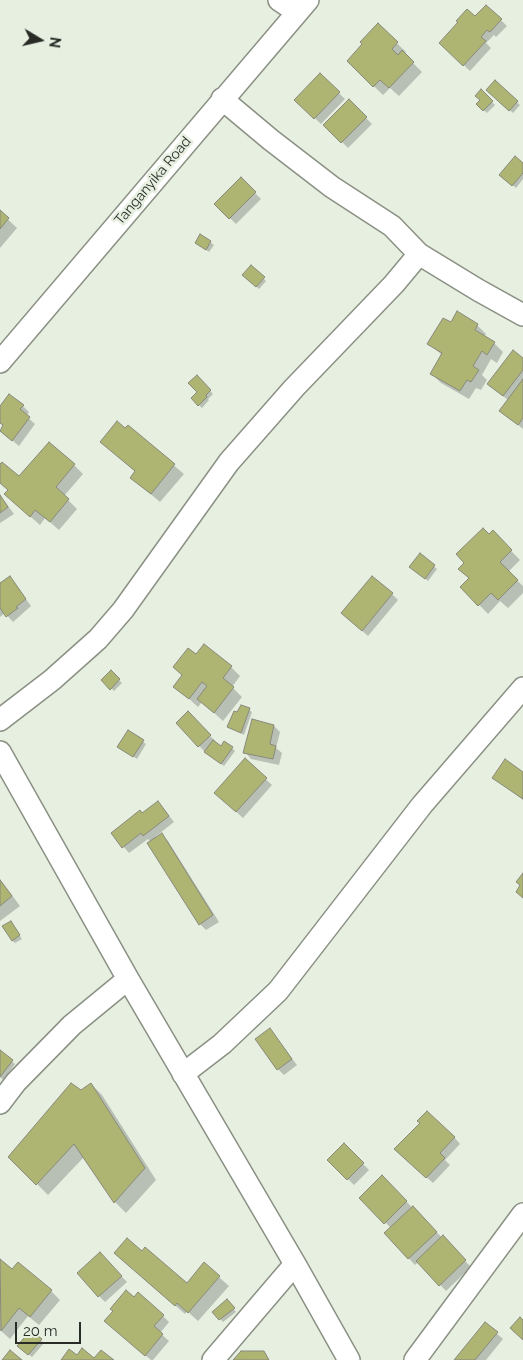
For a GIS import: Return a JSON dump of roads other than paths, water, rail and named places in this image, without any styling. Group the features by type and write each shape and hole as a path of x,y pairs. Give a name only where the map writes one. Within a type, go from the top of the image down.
{"street":[{"path":"279,0 302,6"},
{"name":"Tanganyika Road","path":"0,362 302,6"},
{"path":"222,99 332,187 392,226 419,254 523,315"},
{"path":"0,720 52,680 98,639 123,610 229,462 294,388 394,284 419,254"},
{"path":"184,1074 222,1044 278,992 422,805 523,688"},
{"path":"0,752 128,979 350,1360"},
{"path":"0,1102 16,1082 72,1025 128,979"},
{"path":"415,1360 523,1214"},
{"path":"213,1360 295,1264"}]}
